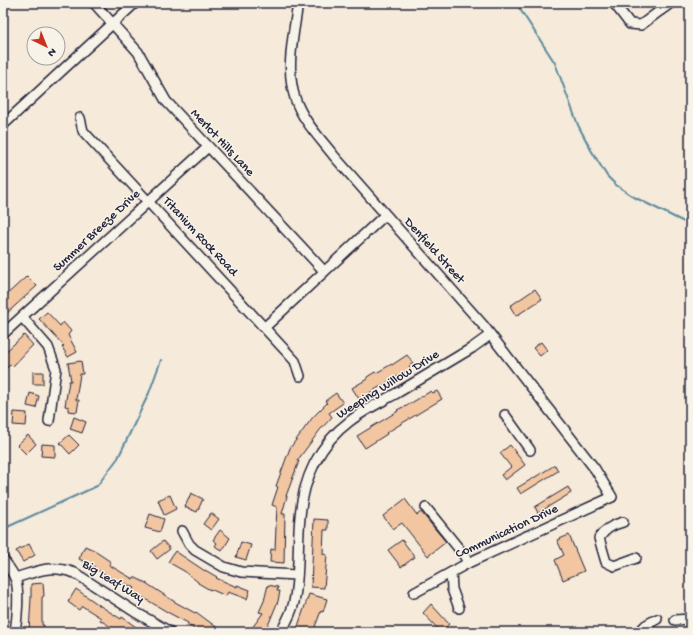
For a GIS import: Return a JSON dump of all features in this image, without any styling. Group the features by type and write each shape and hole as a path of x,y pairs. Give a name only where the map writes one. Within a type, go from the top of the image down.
{"street":[{"name":"Merlot Hills Lane","path":"94,3 138,52 166,100 324,271"},
{"path":"3,125 135,3"},
{"name":"Denfield Street","path":"298,3 292,43 290,75 297,104 313,129 385,215 490,335 590,463 612,497"},
{"path":"614,3 630,24 641,25 658,7 671,3"},
{"name":"Titanium Rock Road","path":"80,118 83,131 295,360 300,376"},
{"name":"Summer Breeze Drive","path":"3,334 208,147"},
{"path":"265,327 385,215"},
{"path":"22,318 48,347 56,369 49,421"},
{"name":"Weeping Willow Drive","path":"281,632 294,603 301,501 312,467 327,443 350,421 472,348 490,335"},
{"path":"505,415 530,450"},
{"name":"Communication Drive","path":"414,593 468,563 612,497"},
{"path":"426,508 464,555 468,563"},
{"path":"623,522 604,530 600,538 606,562 614,566 636,558"},
{"path":"182,531 192,547 224,567 241,572 297,575"},
{"path":"3,559 15,578 17,587 17,618 15,632"},
{"name":"Big Leaf Way","path":"15,578 42,569 65,570 75,573 135,612 170,632"},
{"path":"451,573 452,589 459,608"},
{"path":"639,632 646,625 657,619"},
{"path":"675,620 690,619"}],"building":[{"path":"27,276 37,286 6,314 3,310 3,298"},
{"path":"535,289 542,299 516,316 510,306"},
{"path":"47,312 60,326 63,322 71,331 68,335 77,352 68,357 62,347 64,346 39,319"},
{"path":"24,335 33,345 13,366 11,364 3,371 3,354"},
{"path":"541,342 547,350 540,356 533,348"},
{"path":"407,355 413,363 409,366 410,369 359,399 352,388 375,372 376,373 392,365"},
{"path":"81,361 83,374 80,374 76,400 79,400 77,412 68,411 69,407 65,406 69,381 71,381 68,363"},
{"path":"33,372 43,372 43,384 33,384"},
{"path":"431,391 433,393 437,391 442,399 386,433 387,434 365,448 357,436 398,411 397,410"},
{"path":"30,393 39,396 36,408 27,406"},
{"path":"336,393 343,403 329,413 332,417 320,430 297,461 299,461 286,496 282,514 285,514 284,563 270,562 271,549 275,550 277,507 272,505 278,487 276,486 290,448 313,417 327,403 325,401"},
{"path":"14,412 27,413 26,426 13,425"},
{"path":"74,417 86,422 82,433 70,429"},
{"path":"28,435 36,444 26,454 17,445"},
{"path":"69,435 79,445 70,454 60,443"},
{"path":"42,444 55,445 55,457 41,456"},
{"path":"510,445 525,465 505,480 501,475 511,467 500,453"},
{"path":"555,465 558,471 521,494 517,488"},
{"path":"568,487 571,493 538,513 535,507"},
{"path":"191,493 203,499 197,512 185,507"},
{"path":"170,495 176,509 164,515 158,500"},
{"path":"405,499 417,515 421,512 446,542 428,556 402,523 393,529 383,516"},
{"path":"211,513 219,519 211,530 203,524"},
{"path":"150,514 164,519 160,532 145,528"},
{"path":"314,519 328,520 328,530 324,530 323,554 327,555 324,588 311,587"},
{"path":"220,530 230,538 222,551 215,546 217,543 213,540"},
{"path":"569,535 584,571 563,580 555,560 564,555 557,540"},
{"path":"402,540 415,557 401,567 388,550"},
{"path":"163,541 170,549 157,559 151,551"},
{"path":"241,542 251,545 246,560 236,557"},
{"path":"29,544 35,555 23,562 16,551"},
{"path":"85,546 96,551 111,562 109,565 133,579 134,577 146,583 175,602 195,613 196,612 223,632 199,632 188,625 188,623 132,591 134,588 125,583 123,585 94,568 95,567 79,559"},
{"path":"175,551 205,571 217,577 216,578 237,587 237,585 250,590 247,599 228,592 226,596 210,590 198,583 184,571 168,562"},
{"path":"43,583 43,632 29,632 31,584"},
{"path":"268,585 278,587 277,591 280,591 278,601 269,623 262,632 249,632 263,613 259,612 264,601"},
{"path":"76,589 121,619 122,617 143,632 119,632 82,606 79,610 68,602"},
{"path":"309,594 327,599 323,612 321,611 313,632 296,632"},
{"path":"431,604 449,624 441,632 423,613"}],"waterway":[{"path":"516,3 555,63 578,125 607,176 616,185 634,197 690,225"},
{"path":"3,529 97,486 118,458 149,393 161,360"}]}
